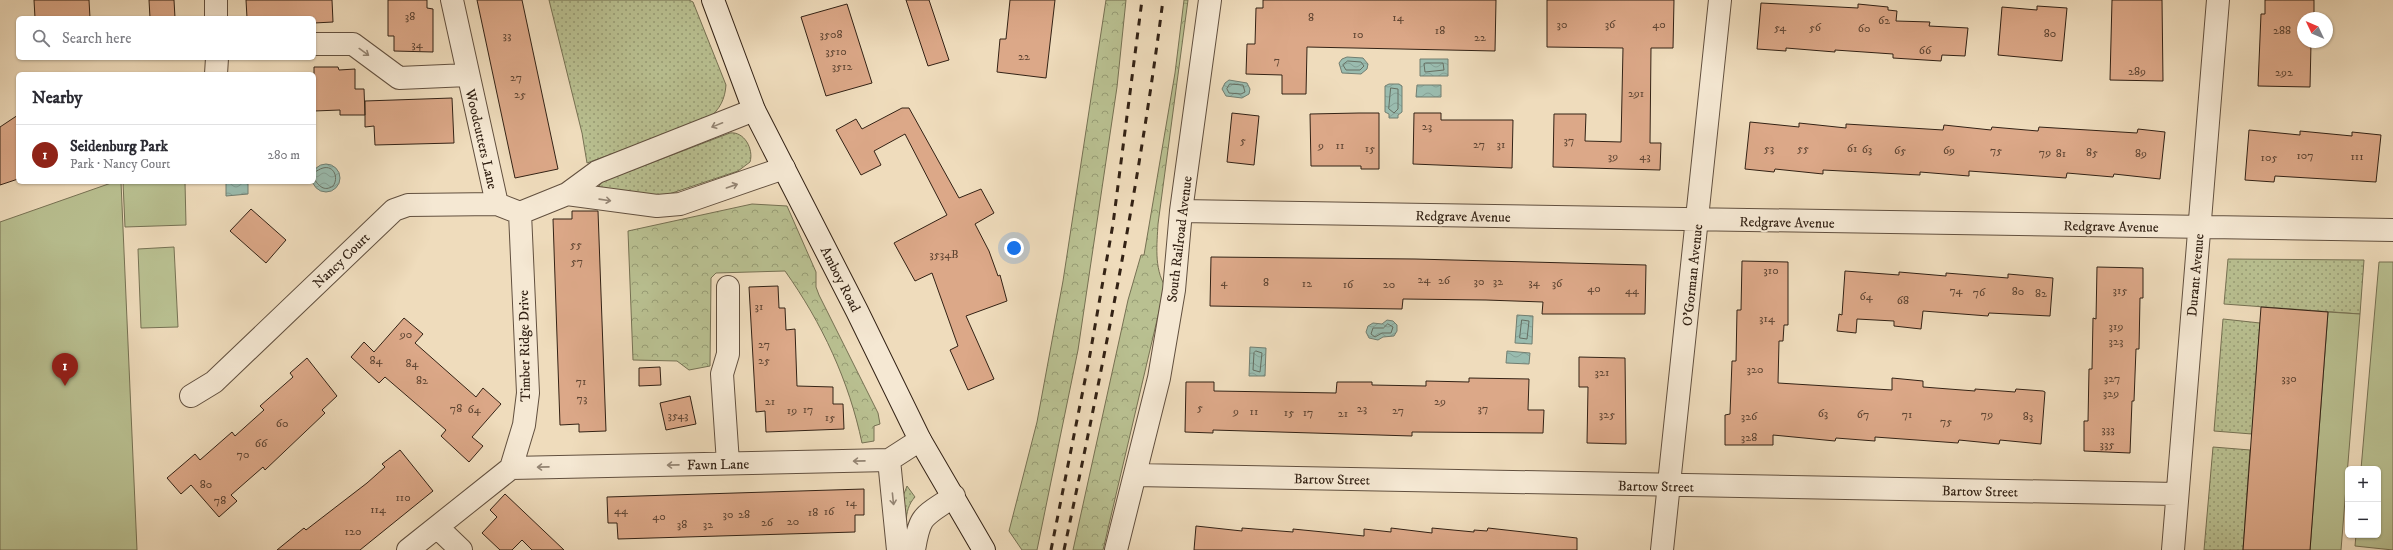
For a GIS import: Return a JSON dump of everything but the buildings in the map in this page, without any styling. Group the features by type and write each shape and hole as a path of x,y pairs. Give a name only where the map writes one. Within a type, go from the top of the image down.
{"street":[{"path":"216,0 216,16"},
{"name":"Woodcutters Lane","path":"452,0 497,204"},
{"name":"Amboy Road","path":"714,0 754,110 920,440 954,496 984,550"},
{"name":"South Railroad Avenue","path":"1116,550 1159,378 1174,290 1182,211 1210,0"},
{"name":"O'Gorman Avenue","path":"1662,550 1698,221 1720,0"},
{"name":"Durant Avenue","path":"2172,550 2218,0"},
{"name":"Woodcutters Lane","path":"316,44 353,44 398,78 468,75"},
{"path":"216,60 216,72"},
{"path":"520,214 567,194 597,172 754,110"},
{"path":"567,194 657,206 680,204 784,168"},
{"name":"Nancy Court","path":"191,396 214,382 394,210 408,205 497,204 520,214"},
{"name":"Redgrave Avenue","path":"1182,211 1698,221 2393,230"},
{"name":"Timber Ridge Drive","path":"511,468 524,425 528,393 520,214"},
{"path":"728,287 728,354 722,374 728,464"},
{"path":"898,550 888,460 920,440"},
{"name":"Fawn Lane","path":"511,468 888,460"},
{"path":"408,550 511,468"},
{"name":"South Railroad Avenue","path":"1129,550 1135,475"},
{"name":"Bartow Street","path":"1135,475 1669,486 2177,494"},
{"path":"914,550 920,522 925,516 954,496"},
{"path":"437,527 461,550"}],"green space":[{"path":"549,0 689,0 693,2 726,85 723,99 719,107 709,118 587,163 582,133"},
{"path":"1106,0 1126,0 1117,87 1078,350 1037,550 1022,550 1009,531 1037,422 1063,281"},
{"path":"1184,0 1188,0 1158,224 1158,264 1159,272 1165,286 1103,550 1073,550 1128,300 1141,255 1144,255 1175,73"},
{"path":"730,133 735,133 744,138 751,152 750,162 738,171 657,198 599,187 601,182"},
{"path":"108,184 121,184 137,550 0,550 0,222"},
{"path":"123,184 185,184 186,225 125,227"},
{"path":"752,204 787,206 816,272 816,287 819,295 878,413 880,424 874,426 874,441 862,443 850,397 842,375 811,311 785,271 716,273 711,278 710,366 689,370 677,361 633,360 628,231"},
{"path":"174,247 178,327 141,328 138,249"},
{"path":"2228,259 2364,260 2360,314 2224,304"},
{"path":"2379,262 2393,262 2393,550 2355,546 2356,538 2381,538 2381,466 2361,466"},
{"path":"2328,312 2360,314 2348,466 2345,466 2345,500 2341,550 2310,550"},
{"path":"2223,319 2260,323 2252,434 2214,431"},
{"path":"2213,447 2250,450 2243,550 2204,550"},
{"path":"907,486 915,497 908,508 906,522 907,549 902,499"}],"water":[{"path":"1347,57 1363,58 1368,64 1367,69 1361,74 1342,73 1339,63 1342,59"},
{"path":"1420,59 1448,59 1448,76 1420,76"},
{"path":"1229,80 1247,83 1250,89 1249,94 1242,98 1226,96 1222,89 1225,83"},
{"path":"1389,84 1399,84 1402,86 1402,112 1398,115 1398,118 1389,118 1389,114 1385,112 1385,86"},
{"path":"1417,85 1441,85 1441,97 1416,97"},
{"path":"321,165 331,165 336,168 339,173 339,183 336,188 331,191 321,191 316,188 314,184 316,184 316,168"},
{"path":"226,184 248,184 248,194 226,196"},
{"path":"1517,315 1533,316 1532,344 1515,343"},
{"path":"1387,320 1393,321 1397,325 1397,331 1394,336 1383,337 1378,340 1369,338 1366,332 1368,326 1373,323 1382,324"},
{"path":"1250,347 1266,348 1265,376 1249,376"},
{"path":"1507,351 1530,353 1529,364 1506,363"}],"railway":[{"path":"1051,550 1089,360 1113,224 1142,0"},
{"path":"1064,550 1093,413 1119,276 1143,139 1163,0"}],"place":[{"name":"Seidenburg Park","path":"65,386"}]}
